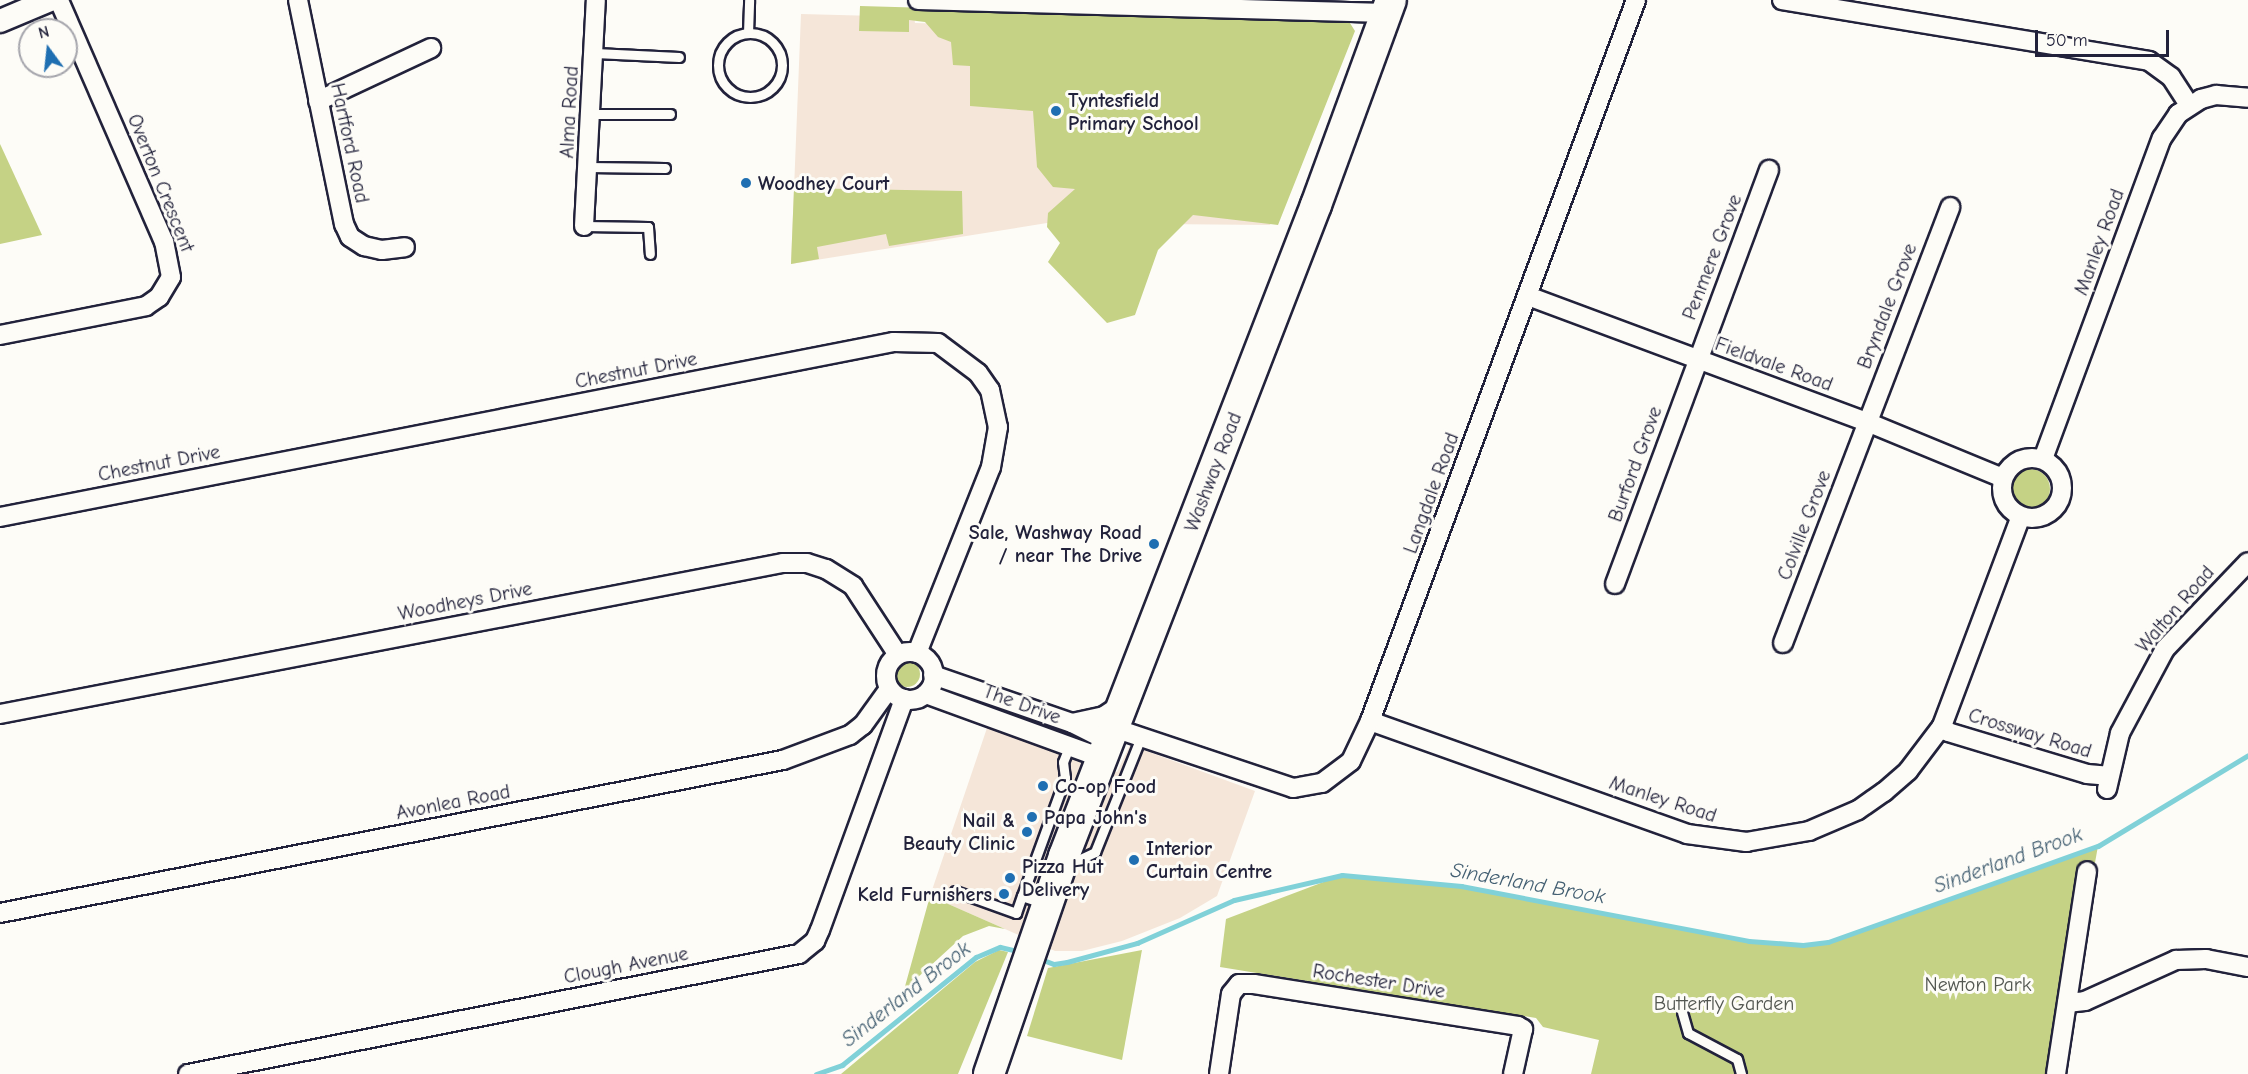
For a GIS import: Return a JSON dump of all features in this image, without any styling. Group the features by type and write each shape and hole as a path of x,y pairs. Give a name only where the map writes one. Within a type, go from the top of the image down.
{"highway":[{"name":"Washway Road","path":"989,1074 1033,942 1035,901 1064,855 1118,734 1388,6"}],"street":[{"path":"0,21 50,0"},
{"name":"Overton Crescent","path":"0,335 146,306 159,297 171,276 164,242 59,0"},
{"name":"Hartford Road","path":"298,0 318,101 350,237 364,246 382,250 405,247"},
{"name":"Alma Road","path":"584,226 592,114 596,0"},
{"path":"918,0 1388,6"},
{"name":"Langdale Road","path":"1118,734 1281,785 1307,787 1338,774 1351,761 1370,721 1636,0"},
{"path":"1782,0 2149,61 2171,77 2189,105 2216,95 2248,98"},
{"path":"318,101 431,48"},
{"name":"Manley Road","path":"2043,459 2162,138 2189,105"},
{"name":"Penmere Grove","path":"1698,359 1769,170"},
{"name":"Bryndale Grove","path":"1867,422 1950,207"},
{"name":"Fieldvale Road","path":"1528,296 1867,422 2003,478"},
{"name":"Chestnut Drive","path":"0,517 894,342 938,343 962,358 984,382 997,411 998,427 991,467 917,653"},
{"name":"Burford Grove","path":"1615,584 1698,359"},
{"name":"Colville Grove","path":"1783,643 1867,422"},
{"path":"2024,458 2043,459 2058,473 2062,494 2051,512 2042,517 2021,516 2006,505 2003,478 2014,463 2024,458"},
{"name":"Manley Road","path":"1370,721 1687,834 1746,842 1809,831 1858,810 1908,771 1942,726 2021,516"},
{"name":"Walton Road","path":"2107,783 2120,733 2165,649 2248,562"},
{"name":"Woodheys Drive","path":"0,714 783,563 807,563 826,569 853,586 898,655"},
{"path":"917,653 928,661 933,675 926,694 897,694 886,670 898,655 917,653"},
{"name":"The Drive","path":"933,675 1072,723 1118,734"},
{"name":"Avonlea Road","path":"0,913 783,760 850,735 897,694"},
{"name":"Clough Avenue","path":"188,1074 800,954 815,941 820,930 897,694"},
{"name":"The Drive","path":"926,694 1070,745 1118,734"},
{"name":"The Drive","path":"1072,723 1104,716 1118,734"},
{"name":"Crossway Road","path":"1942,726 1948,732 2087,774 2107,783"},
{"path":"2056,1074 2087,871"},
{"path":"2067,1003 2085,1000 2176,960 2206,959 2248,967"},
{"name":"Rochester Drive","path":"1219,1074 1231,994 1239,984 1254,984 1523,1029 1513,1074"}],"lane":[{"path":"748,33 749,0"},
{"path":"748,33 762,35 774,43 782,61 778,82 770,91 747,98 725,87 717,66 724,46 748,33"},
{"path":"595,53 679,57"},
{"path":"592,114 670,114"},
{"path":"588,167 665,168"},
{"path":"584,226 648,227 650,254"},
{"path":"1064,855 1078,860 1095,852 1118,734"},
{"path":"955,891 1016,913 1035,901 1065,778 1063,762 1070,745"},
{"path":"1682,1012 1688,1033 1737,1059 1741,1074"}],"shaded area":[{"name":"Tyntesfield Primary School","path":"801,14 914,17 915,23 1347,34 1270,225 1047,223 791,264"},
{"path":"987,728 1117,772 1130,745 1255,791 1217,896 1180,918 1122,941 1082,951 1055,951 930,896"}],"green space":[{"path":"860,6 1348,20 1355,31 1278,225 1193,215 1158,250 1135,315 1107,323 1048,262 1060,243 1047,227 1048,213 1075,189 1053,187 1037,167 1033,111 970,106 970,66 953,65 951,42 938,37 925,22 909,20 909,32 859,31"},
{"path":"0,144 1,146 42,235 0,244"},
{"path":"794,188 962,191 963,234 889,246 886,234 817,247 819,259 791,264"},
{"path":"2030,469 2044,475 2050,489 2044,503 2030,509 2016,503 2010,489 2016,475"},
{"path":"907,661 916,665 920,674 916,683 907,687 898,683 894,674 898,665"},
{"name":"Newton Park","path":"2098,846 2057,1074 1591,1074 1599,1040 1543,1027 1536,1018 1220,967 1226,919 1342,875 1461,886 1749,941 1803,945 1828,942"},
{"path":"930,896 1005,929 989,926 963,936 904,990"},
{"path":"999,950 1008,952 958,1074 841,1074 975,962"},
{"path":"1142,950 1122,1060 1027,1036 1048,968"}],"waterway":[{"name":"Sinderland Brook","path":"1038,958 1054,964 1137,943 1234,900 1342,875 1461,886 1749,941 1803,945 1828,942 2098,846 2248,755"},
{"name":"Sinderland Brook","path":"816,1074 842,1065 976,957 1000,947 1021,952"}],"place":[{"name":"Tyntesfield Primary School","path":"1056,111"},
{"name":"Woodhey Court","path":"746,183"},
{"name":"Sale, Washway Road / near The Drive","path":"1154,544"},
{"name":"Co-op Food","path":"1043,786"},
{"name":"Papa John's","path":"1032,817"},
{"name":"Nail & Beauty Clinic","path":"1027,832"},
{"name":"Interior Curtain Centre","path":"1134,860"},
{"name":"Pizza Hut Delivery","path":"1010,878"},
{"name":"Keld Furnishers","path":"1004,894"}],"park label":[{"name":"Butterfly Garden","path":"1724,1003"}]}
